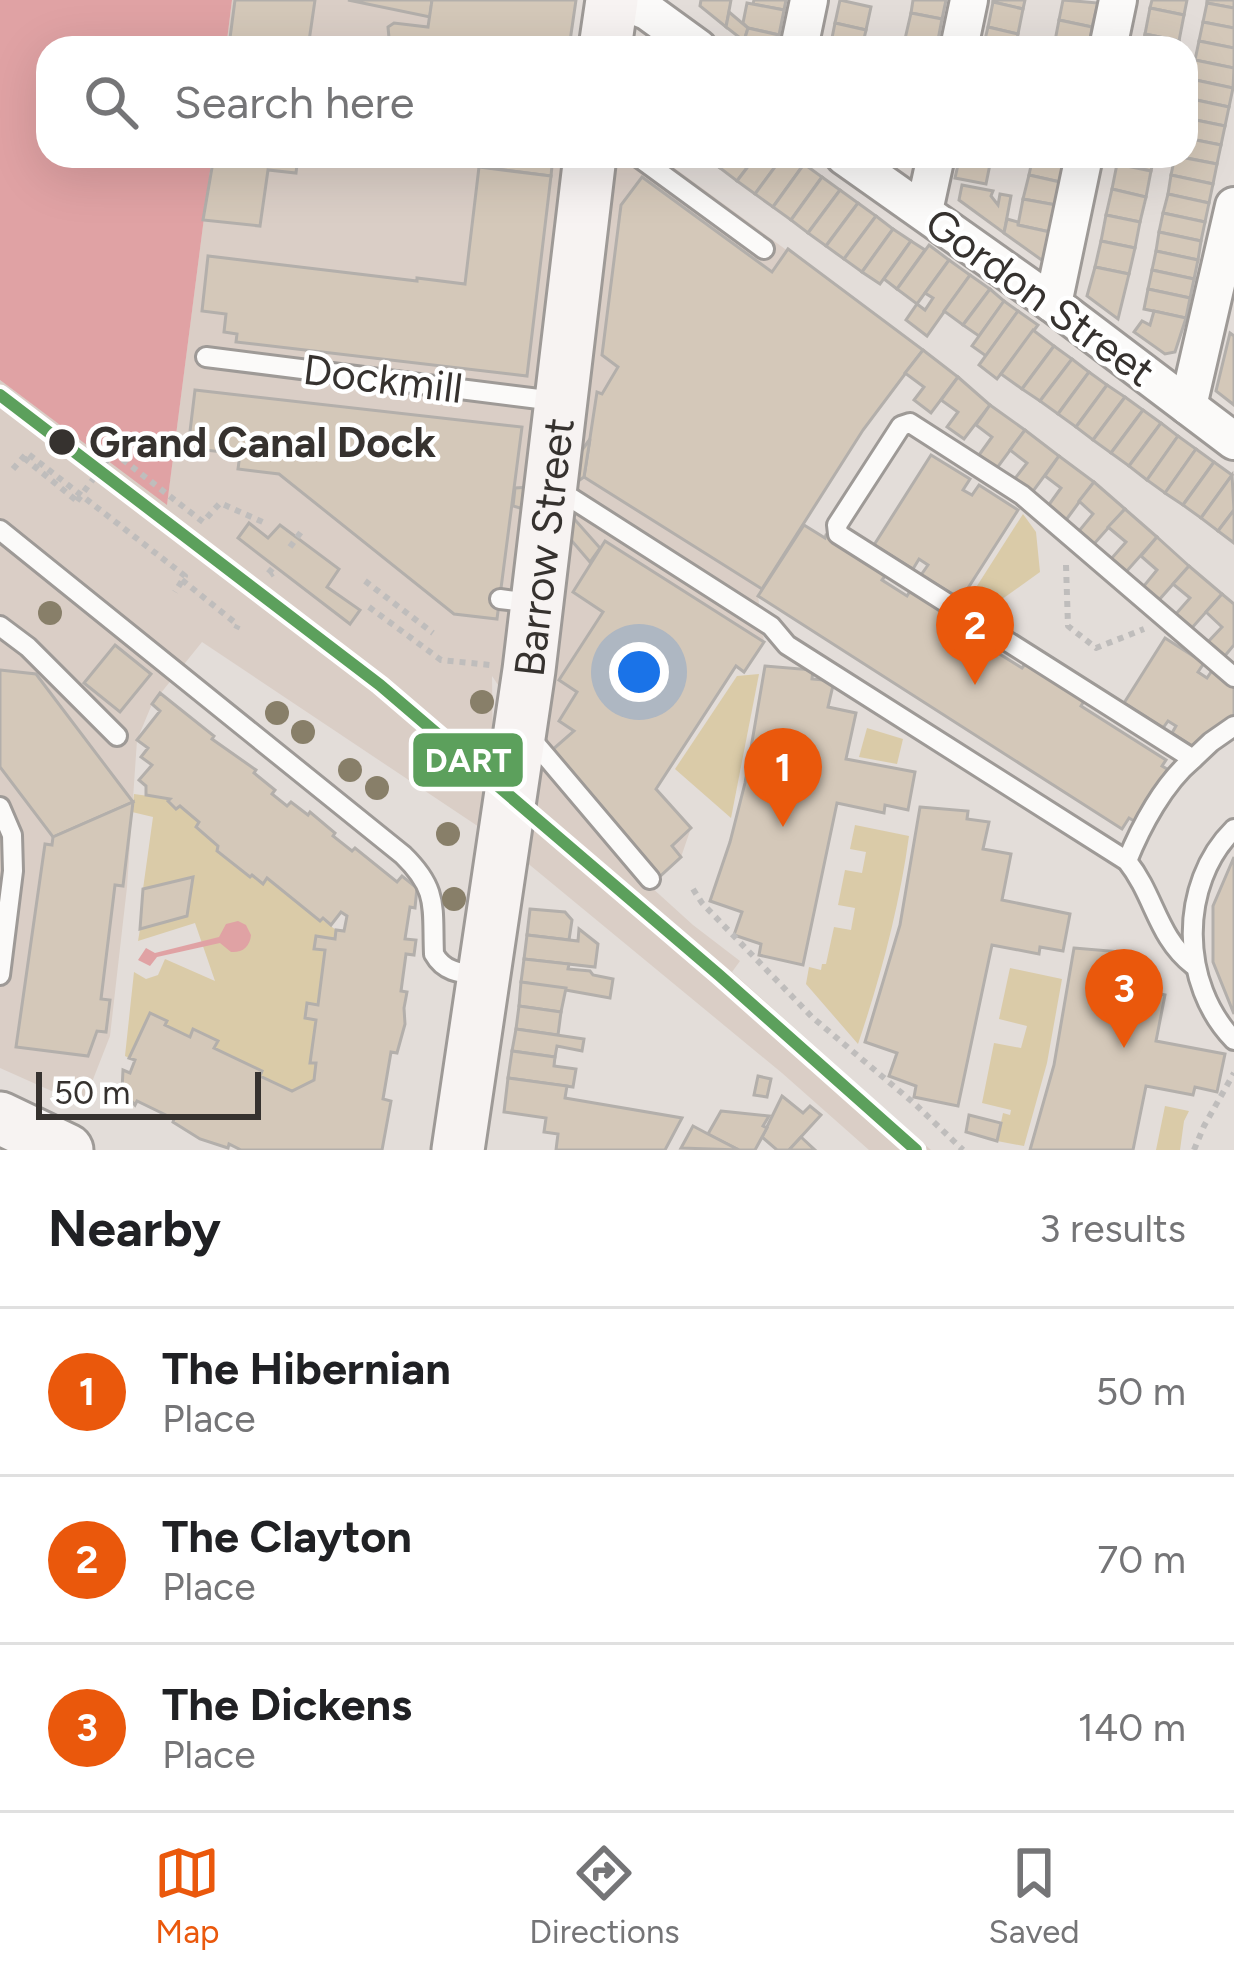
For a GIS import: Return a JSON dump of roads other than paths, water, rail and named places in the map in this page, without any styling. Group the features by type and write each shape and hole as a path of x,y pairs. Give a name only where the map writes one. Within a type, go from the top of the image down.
{"street":[{"path":"608,36 616,0 646,11 681,36"},
{"path":"801,36 808,0"},
{"path":"961,36 969,0"},
{"path":"1110,36 1118,0"},
{"name":"Barrow Street","path":"458,1150 521,727 518,601 551,485 589,168"},
{"name":"Gordon Street","path":"861,168 1234,441"},
{"path":"924,211 933,168"},
{"path":"1053,304 1081,168"},
{"path":"1188,406 1228,258 1234,206"},
{"path":"0,1118 67,1150"}],"lane":[{"path":"653,168 764,249"},
{"name":"Dockmill","path":"206,357 560,402"},
{"path":"1193,759 834,531 901,426 910,423 1022,495 1234,677"},
{"path":"551,485 775,619 787,645 1127,861 1141,878 1167,938 1193,965"},
{"path":"0,530 403,855 429,886 438,962 453,972 483,975"},
{"path":"0,626 28,647 117,736"},
{"path":"1127,861 1177,773 1234,726"},
{"path":"521,727 650,879"},
{"path":"0,808 12,835 13,871 0,975"},
{"path":"1234,829 1219,844 1194,902 1193,965 1217,1024 1234,1040"}],"place":[{"name":"Grand Canal Dock","path":"62,442"},
{"name":"The Clayton","path":"975,685"},
{"name":"The Hibernian","path":"783,827"},
{"name":"The Dickens","path":"1124,1048"}]}
